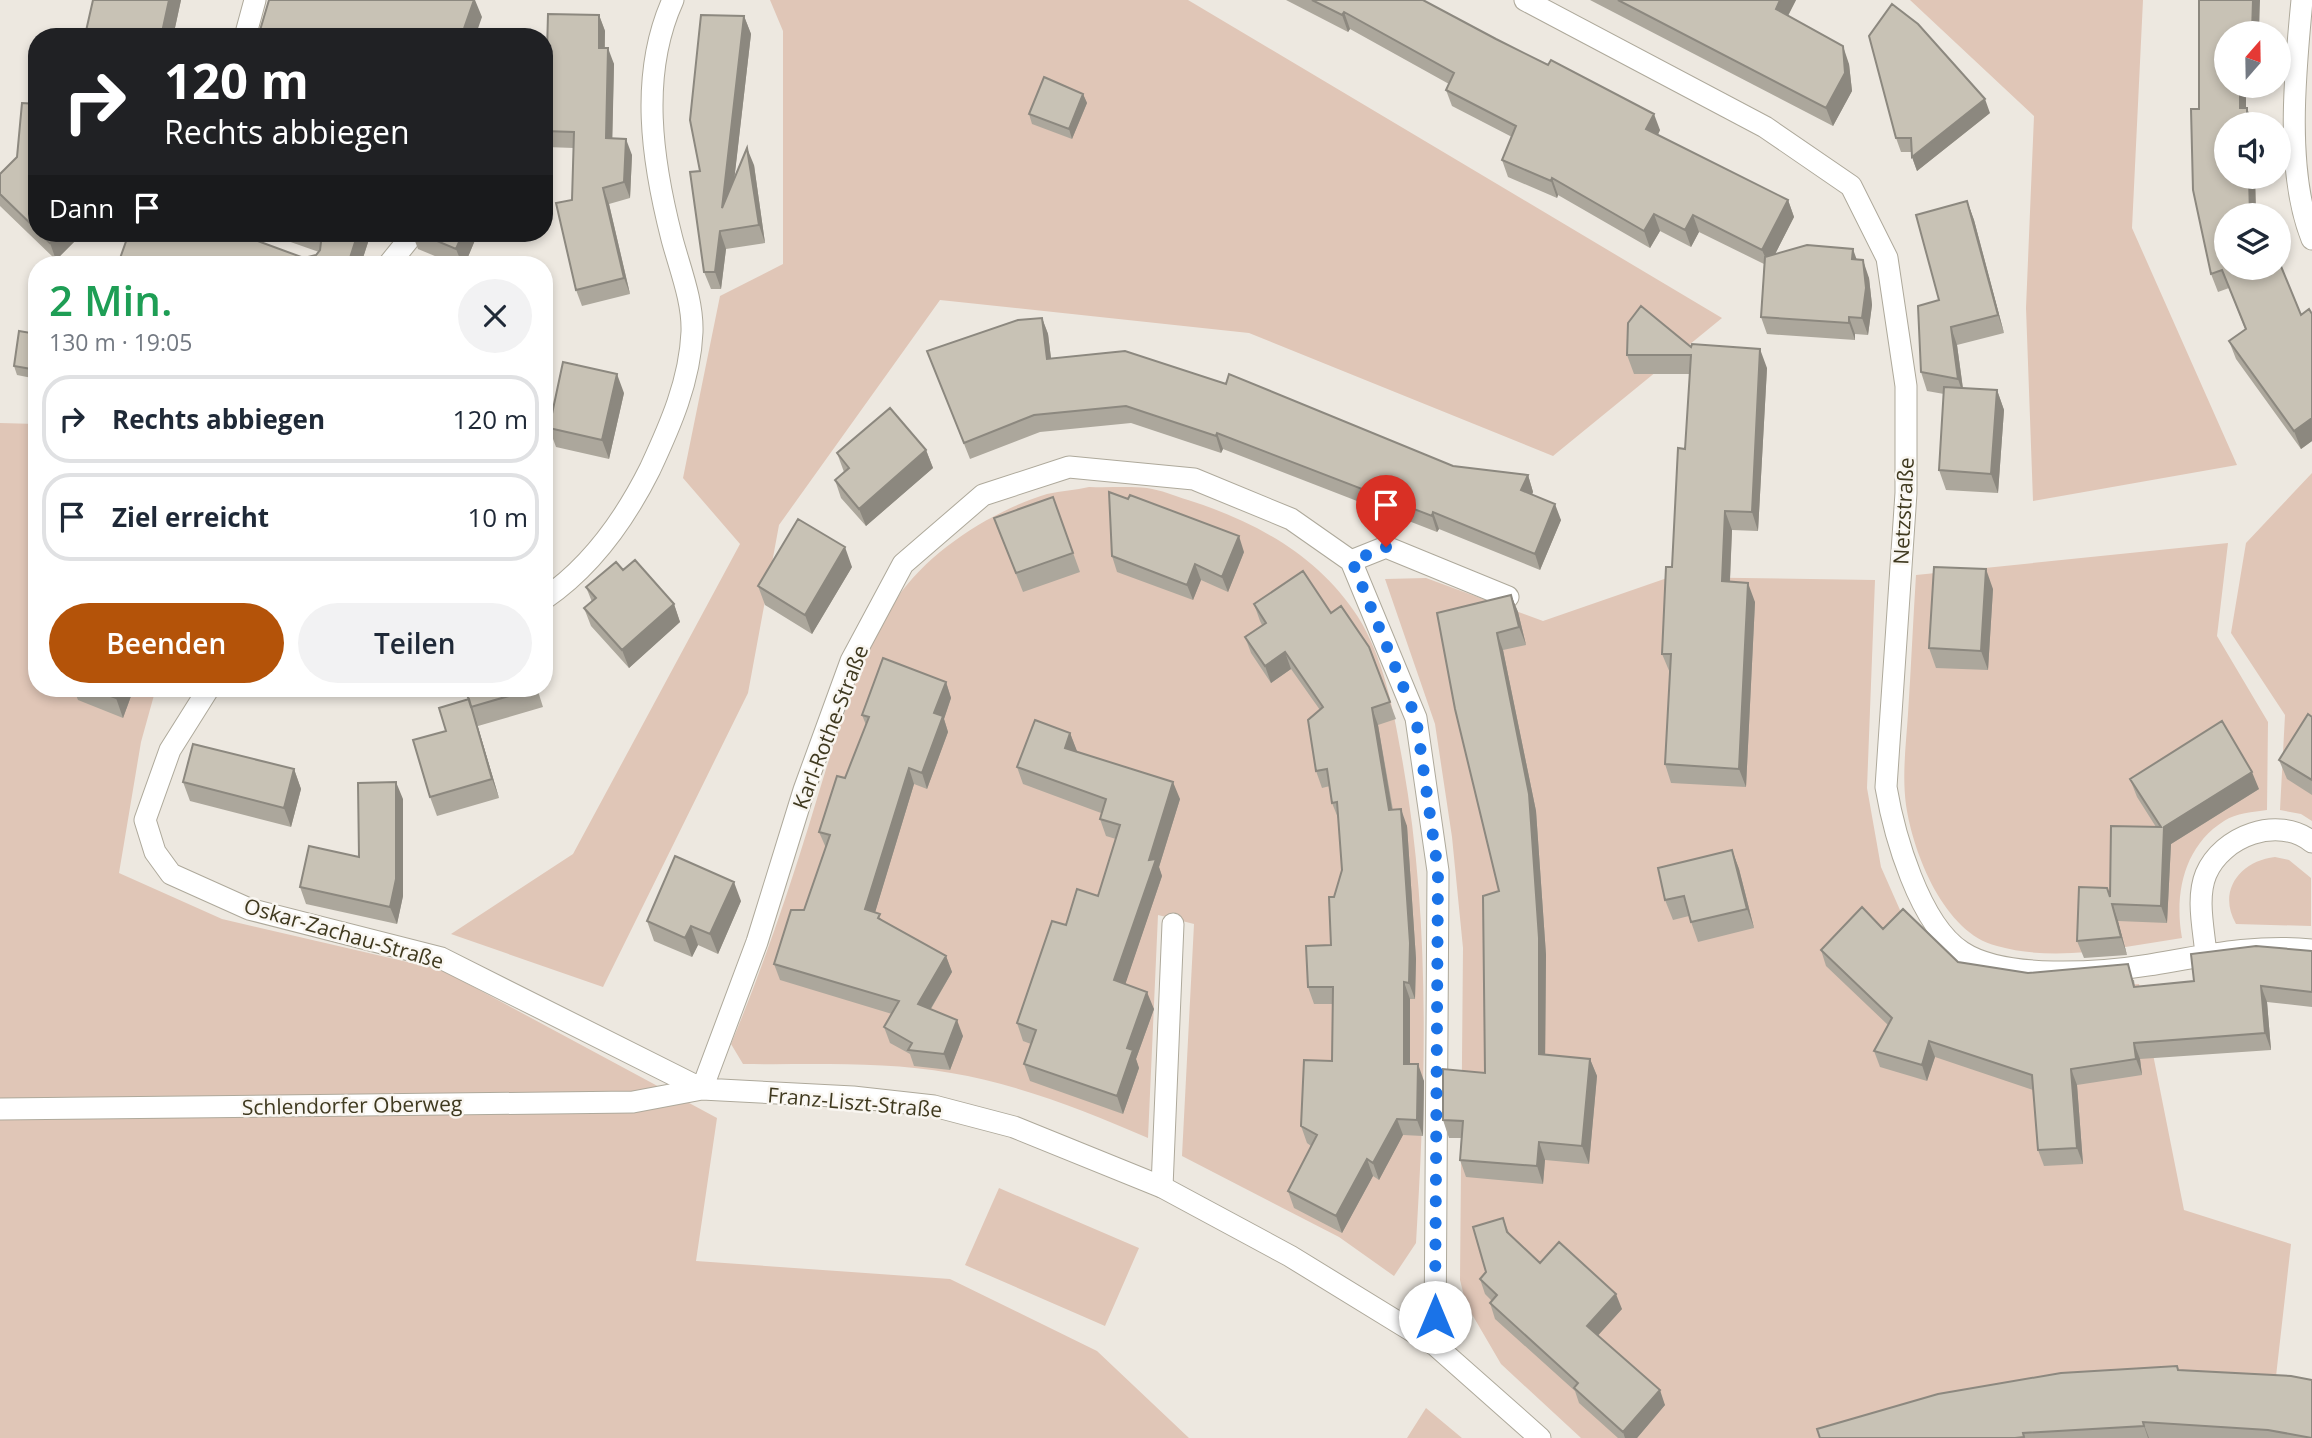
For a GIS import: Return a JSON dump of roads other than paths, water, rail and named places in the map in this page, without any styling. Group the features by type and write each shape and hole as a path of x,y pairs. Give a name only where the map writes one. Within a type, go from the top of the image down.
{"street":[{"path":"247,28 255,0"},
{"path":"553,591 596,555 638,493 674,417 688,359 692,332 688,297 655,167 651,109 659,30 673,0"},
{"name":"Netzstraße","path":"1525,0 1765,127 1851,186 1888,258 1906,386 1906,492 1886,787 1893,828 1912,880 1938,926 1960,951 1988,966 2029,973 2145,966 2281,946 2312,950"},
{"path":"2302,0 2295,92 2300,209 2312,239"},
{"path":"395,256 407,242"},
{"name":"Karl-Rothe-Straße","path":"702,1089 757,942 804,790 851,662 903,564 983,495 1069,467 1194,479 1291,519 1352,561"},
{"path":"1435,1345 1438,871 1416,718 1352,561 1386,547 1508,597"},
{"name":"Oskar-Zachau-Straße","path":"203,697 170,750 145,820 155,852 171,874 249,909 441,958 702,1089"},
{"path":"2206,955 2201,896 2206,874 2219,854 2238,839 2260,831 2284,831 2312,842"},
{"path":"1162,1187 1173,923"},
{"name":"Schlendorfer Oberweg","path":"0,1109 634,1102 702,1089"},
{"name":"Franz-Liszt-Straße","path":"702,1089 853,1097 934,1106 1014,1127 1162,1187 1290,1256 1435,1345 1540,1438"}]}
